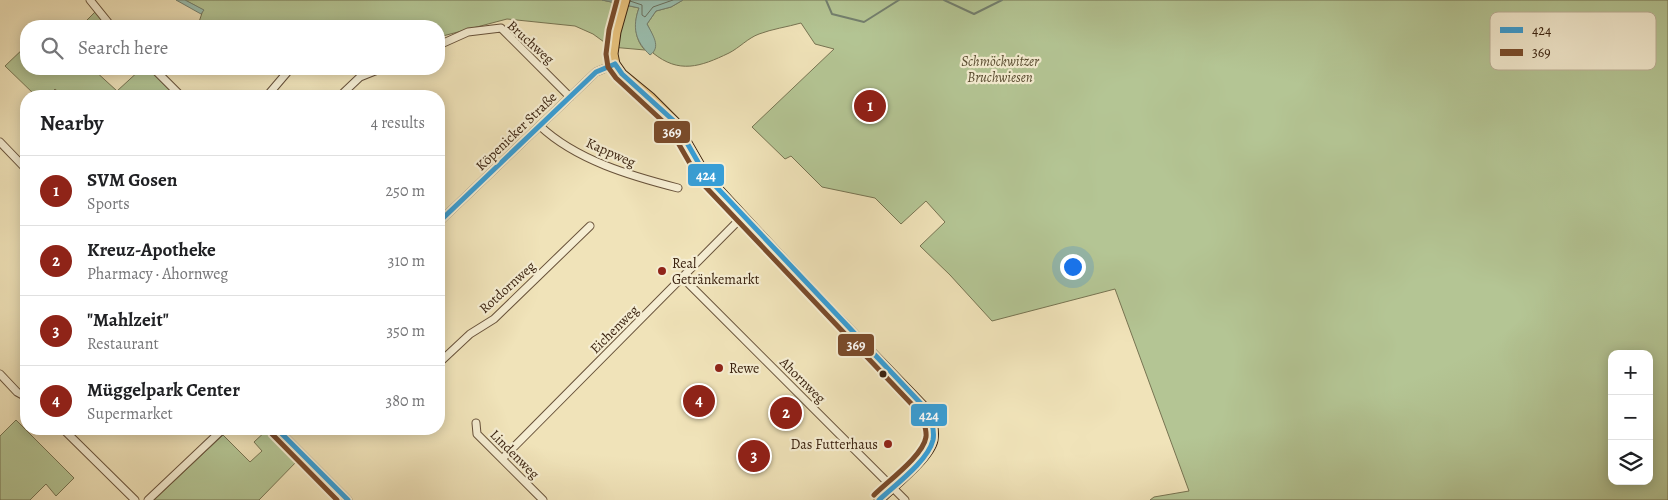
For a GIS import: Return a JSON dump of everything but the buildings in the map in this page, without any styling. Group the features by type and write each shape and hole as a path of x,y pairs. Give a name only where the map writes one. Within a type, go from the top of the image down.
{"main road":[{"path":"625,0 614,42 615,64 622,74 650,97 675,122 706,176 848,330 927,410 933,424 932,443 924,454 879,500"}],"street":[{"path":"90,0 106,20"},
{"name":"Bruchweg","path":"445,42 468,32 501,28 570,97"},
{"name":"Köpenicker Straße","path":"445,216 596,72 615,64"},
{"path":"160,75 175,90"},
{"path":"272,90 285,75"},
{"path":"346,90 360,77 365,75"},
{"name":"Kappweg","path":"540,126 558,140 594,159 641,178 678,188"},
{"path":"0,142 20,163"},
{"name":"Eichenweg","path":"502,459 743,216"},
{"name":"Rotdornweg","path":"445,358 470,334 494,319 590,226"},
{"name":"Ahornweg","path":"683,278 905,500"},
{"path":"0,374 20,393"},
{"name":"Lindenweg","path":"476,423 477,434 543,500"},
{"path":"69,435 135,500"},
{"path":"148,500 217,435"},
{"path":"284,435 348,500"}],"green space":[{"path":"185,0 602,0 639,8 636,30 641,46 645,50 611,47 593,34 575,26 507,19 445,35 445,20 200,20 203,10"},
{"name":"Schmöckwitzer Bruchwiesen","path":"683,0 1668,0 1668,500 1150,500 1154,497 1189,491 1115,289 992,321 950,275 920,246 945,222 926,201 901,224 875,198 822,187 791,156 785,159 752,127 834,49 815,44 801,23 759,34 729,53 709,62 699,65 681,66 663,60 653,53 651,32 647,24 656,11 671,7"},
{"path":"96,11 103,20 87,20"},
{"path":"20,52 20,75 100,75 116,90 30,90 5,66"},
{"path":"134,75 157,75 172,90 118,90"},
{"path":"16,420 20,424 20,435 31,435 74,478 56,496 46,484 30,500 0,500 0,436"},
{"path":"223,435 250,462 262,451 254,442 262,435 274,435 299,459 259,500 154,500"}],"water":[{"path":"176,0 185,0 204,10 201,14"},
{"path":"602,0 683,0 671,7 656,11 647,24 656,44 654,52 650,55 641,44 636,33 635,28 639,8"}],"waterway":[{"path":"826,0 832,14 864,22 899,0"},
{"path":"944,0 974,14 1002,0"}],"transit line":[{"name":"369","path":"617,0 609,30 606,54 608,67 616,78 669,127 700,181 921,414 925,425 926,437 919,452 874,495"},
{"name":"424","path":"615,64 622,74 675,122 706,176 927,410 933,432 930,448 918,464 879,500"},
{"name":"424","path":"445,216 596,72 615,64"},
{"name":"369","path":"273,435 337,500"},
{"name":"424","path":"283,435 348,500"}],"place":[{"name":"SVM Gosen","path":"870,106"},
{"name":"Real Getränkemarkt","path":"662,271"},
{"name":"Rewe","path":"719,368"},
{"name":"Müggelpark Center","path":"699,401"},
{"name":"Kreuz-Apotheke","path":"786,413"},
{"name":"Das Futterhaus","path":"888,444"},
{"name":"\"Mahlzeit\"","path":"754,456"}]}
